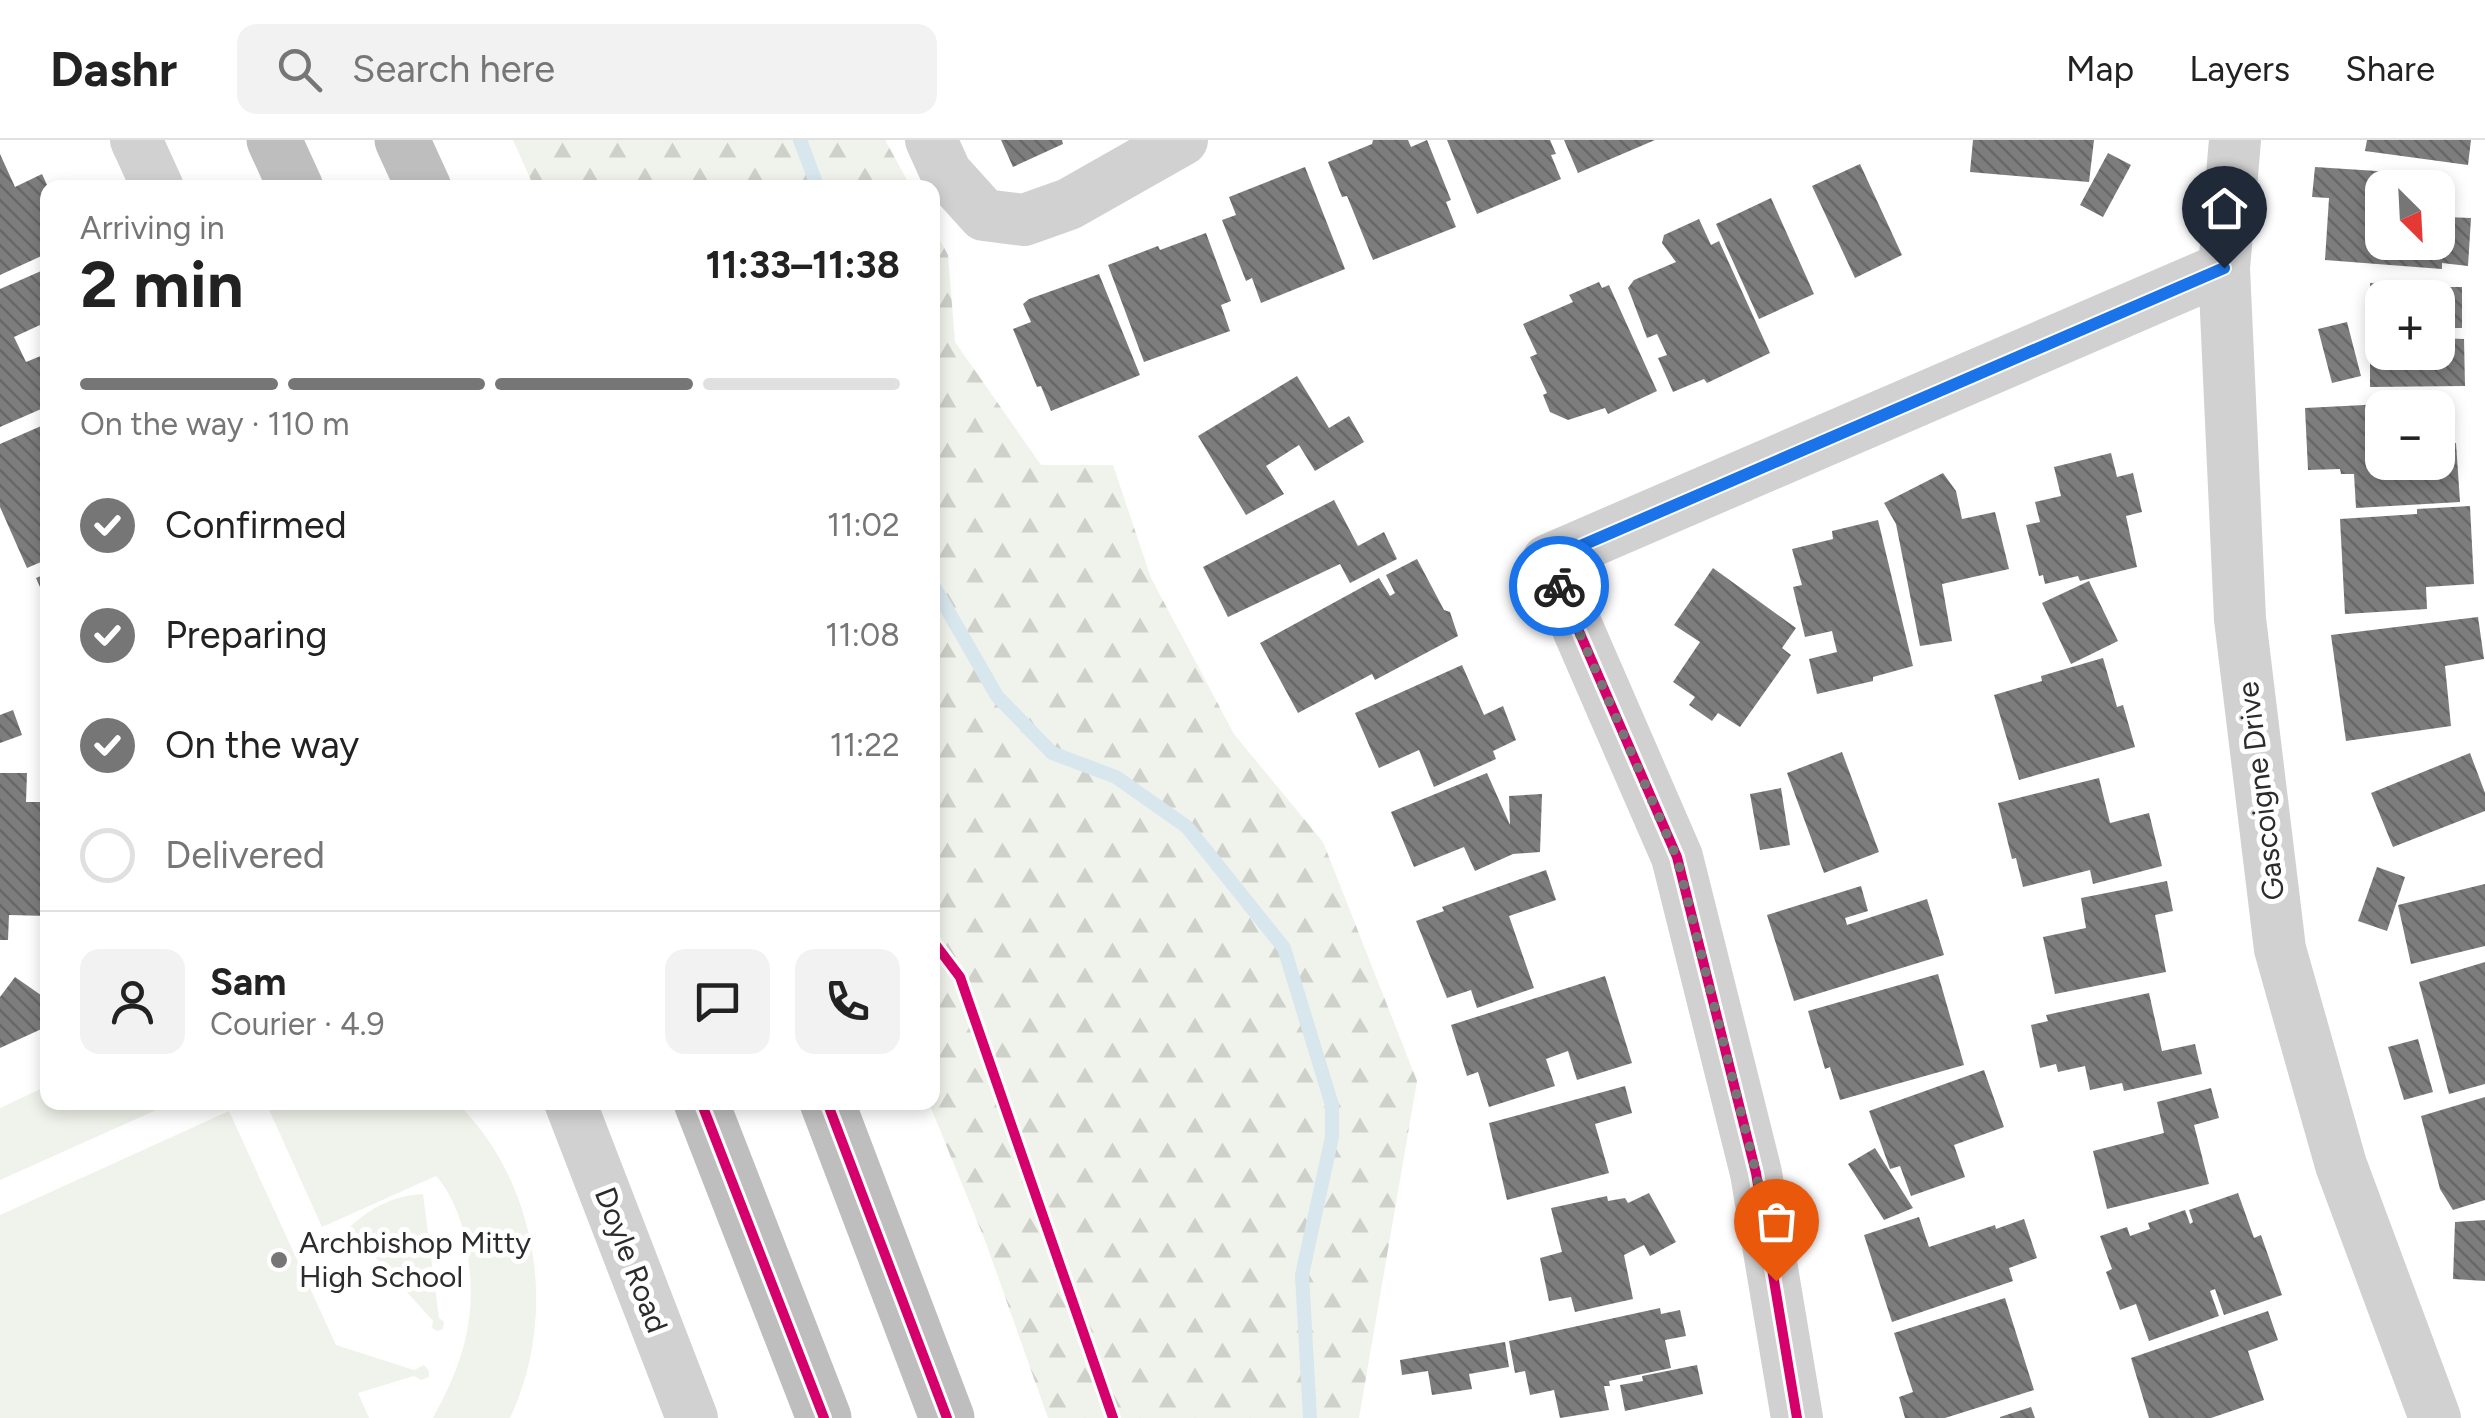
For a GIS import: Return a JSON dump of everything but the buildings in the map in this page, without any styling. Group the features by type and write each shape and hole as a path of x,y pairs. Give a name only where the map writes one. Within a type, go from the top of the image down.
{"highway":[{"path":"274,140 292,180"},
{"path":"402,140 420,180"},
{"path":"705,1110 824,1418"},
{"path":"830,1110 947,1418"}],"street":[{"path":"136,140 154,180"},
{"path":"931,140 946,172 984,215 1024,220 1068,204 1182,140"},
{"name":"Gascoigne Drive","path":"2236,140 2224,268 2240,619 2280,949 2340,1165 2435,1418"},
{"path":"1797,1418 1756,1172 1677,858 1548,560 2224,268"},
{"name":"Doyle Road","path":"573,1110 692,1418"}],"green space":[{"path":"513,140 885,140 907,180 531,180"},
{"path":"940,240 948,255 955,342 1041,465 1113,465 1151,578 1234,734 1323,842 1417,1081 1359,1418 1048,1418 986,1243 932,1110 940,1110"},
{"path":"40,1089 40,1110 156,1110 0,1180 0,1108"},
{"path":"269,1110 463,1110 485,1135 506,1171 522,1210 532,1252 534,1336 525,1378 510,1418 433,1418 462,1353 471,1288 463,1231 455,1206 436,1176 322,1227"},
{"path":"229,1111 336,1345 414,1370 424,1365 429,1377 421,1380 414,1376 358,1393 369,1418 0,1418 0,1215"},
{"path":"423,1194 439,1318 444,1322 443,1329 437,1331 432,1328 433,1321 349,1228 383,1204"}],"waterway":[{"path":"800,140 815,180"},
{"path":"940,597 997,696 1052,753 1116,777 1187,827 1284,948 1332,1105 1332,1137 1302,1275 1310,1418"}],"cycle path":[{"path":"1797,1418 1756,1173 1677,857 1548,560 2224,268"},
{"path":"940,951 960,977 1113,1418"},
{"path":"704,1110 824,1418"},
{"path":"830,1110 947,1418"}],"way so far":[{"path":"1559,586 1677,858 1756,1172 1776,1281"}],"place":[{"name":"Archbishop Mitty High School","path":"279,1260"}],"route":[{"path":"1559,586 1548,560 2224,268"}]}
